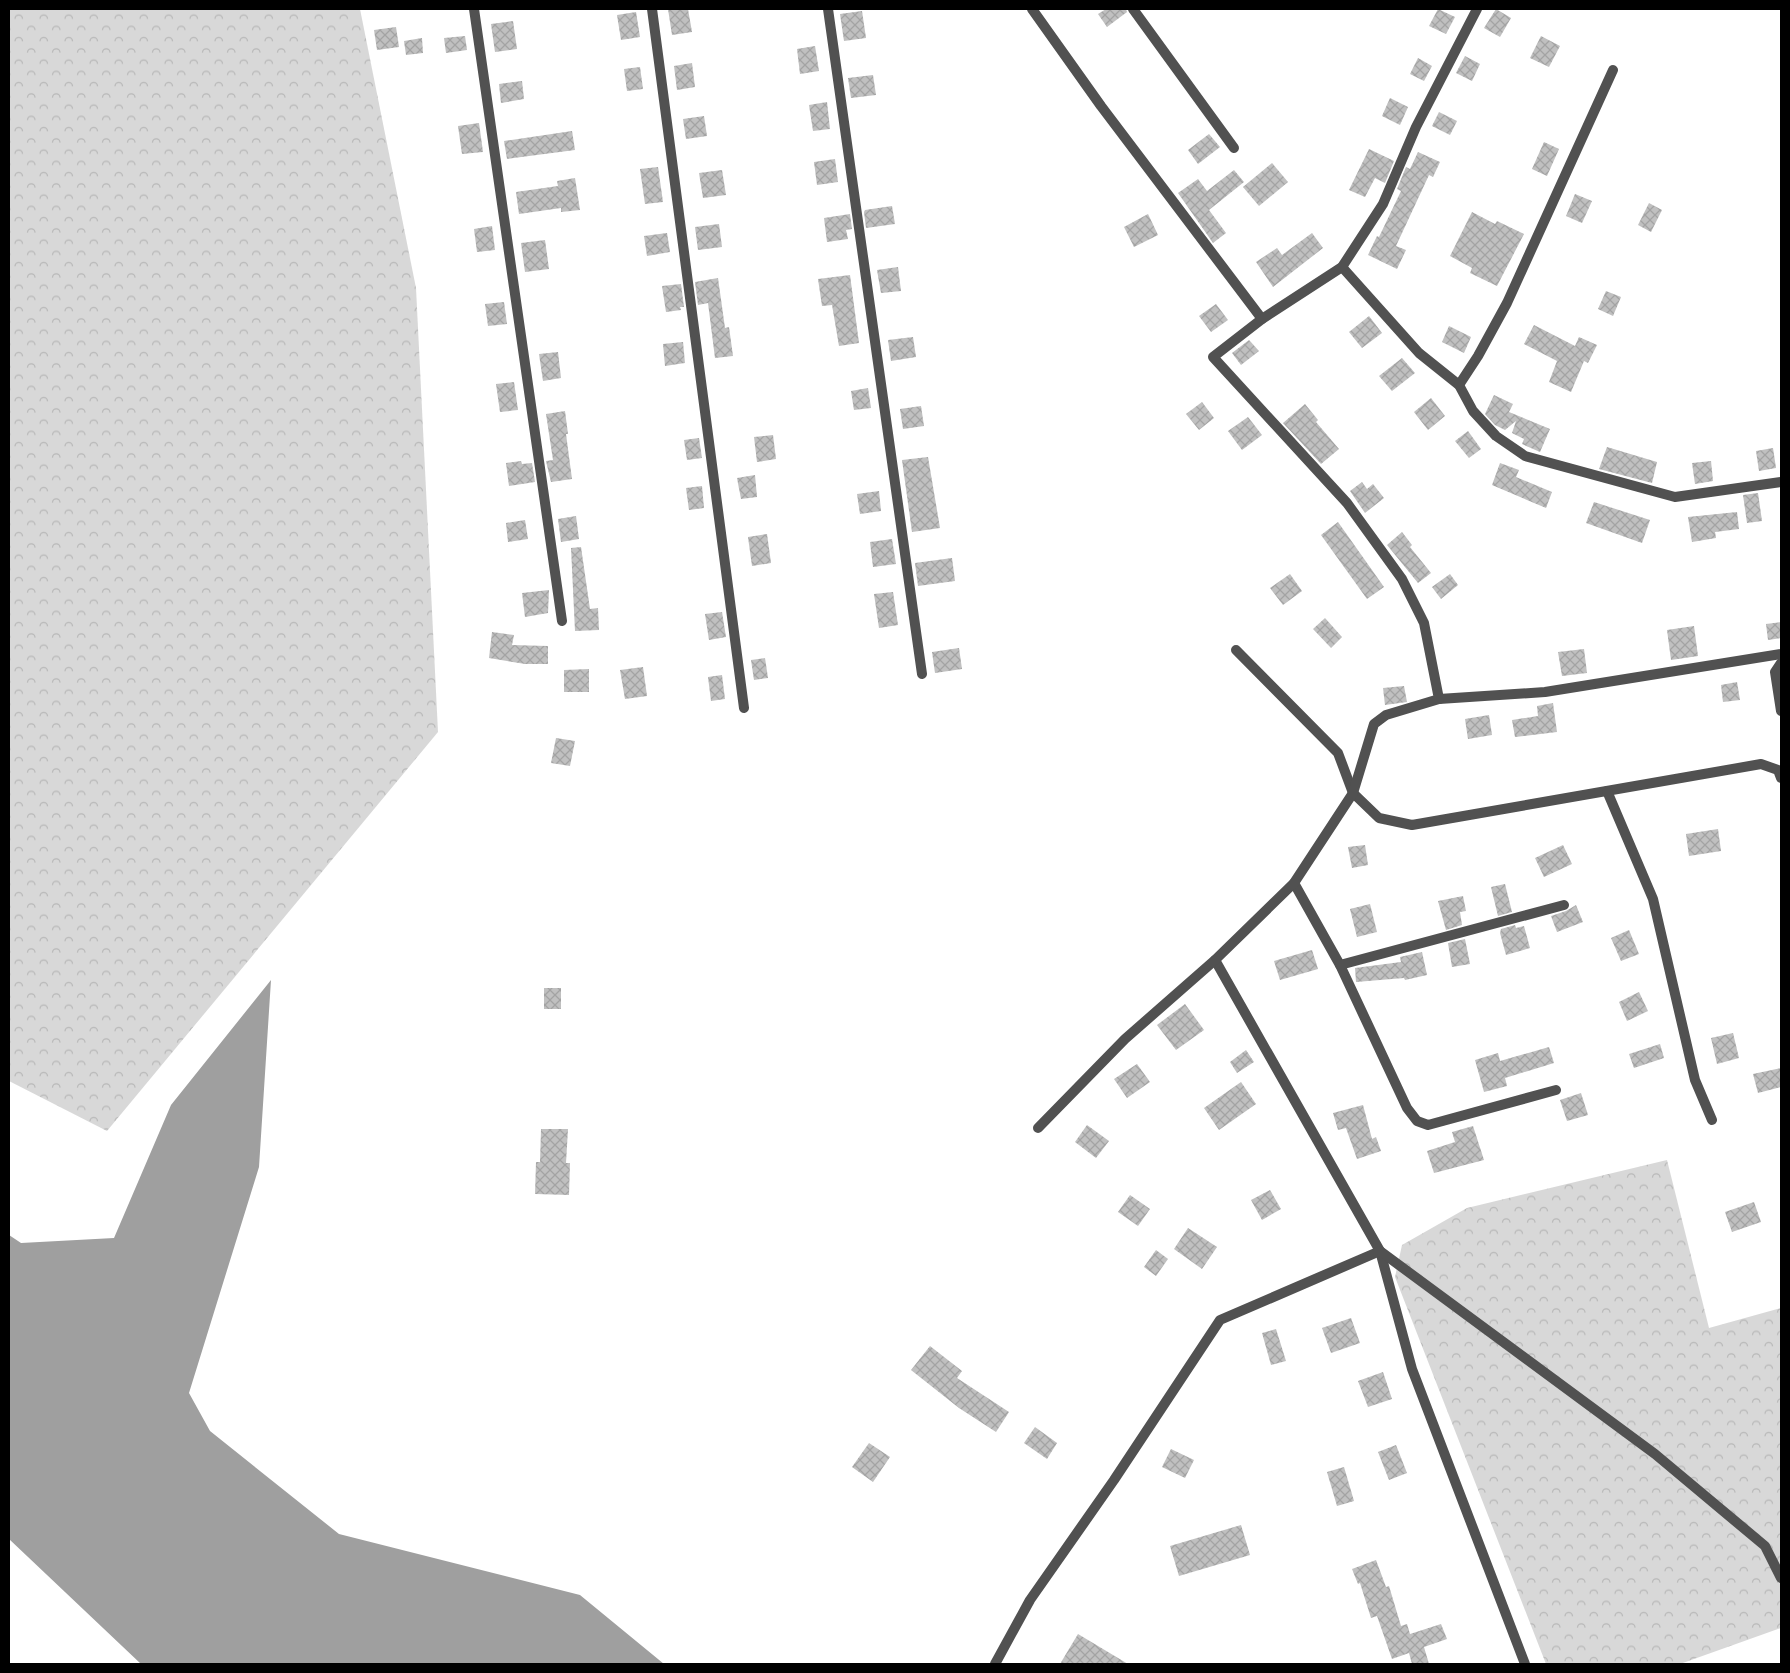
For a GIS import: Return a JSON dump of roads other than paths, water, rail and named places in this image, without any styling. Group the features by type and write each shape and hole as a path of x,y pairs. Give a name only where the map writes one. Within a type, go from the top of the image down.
{"street":[{"path":"474,9 562,621"},
{"path":"652,9 744,708"},
{"path":"828,9 922,674"},
{"path":"1032,9 1101,106 1262,319"},
{"path":"1132,9 1234,148"},
{"path":"1439,699 1424,623 1402,580 1347,503 1213,357 1262,319 1342,266 1383,204 1416,126 1477,9"},
{"path":"1459,385 1478,356 1507,303 1614,70"},
{"path":"1342,266 1419,353 1459,385 1473,411 1496,436 1525,456 1675,497 1781,482"},
{"path":"1236,650 1338,753 1353,793 1379,818 1412,825 1761,764 1780,770"},
{"path":"1038,1128 1125,1039 1215,960 1294,883 1353,793 1374,724 1386,714 1439,699 1545,692 1781,654"},
{"path":"1781,663 1775,672 1781,711"},
{"path":"1607,791 1653,899 1695,1080 1712,1120"},
{"path":"1294,883 1340,965 1407,1108 1417,1121 1428,1125 1556,1090"},
{"path":"1340,965 1564,904"},
{"path":"1215,960 1380,1251 1412,1369 1525,1664"},
{"path":"1380,1251 1655,1454 1766,1546 1781,1578"},
{"path":"995,1664 1030,1600 1114,1480 1220,1320 1380,1251"}]}
